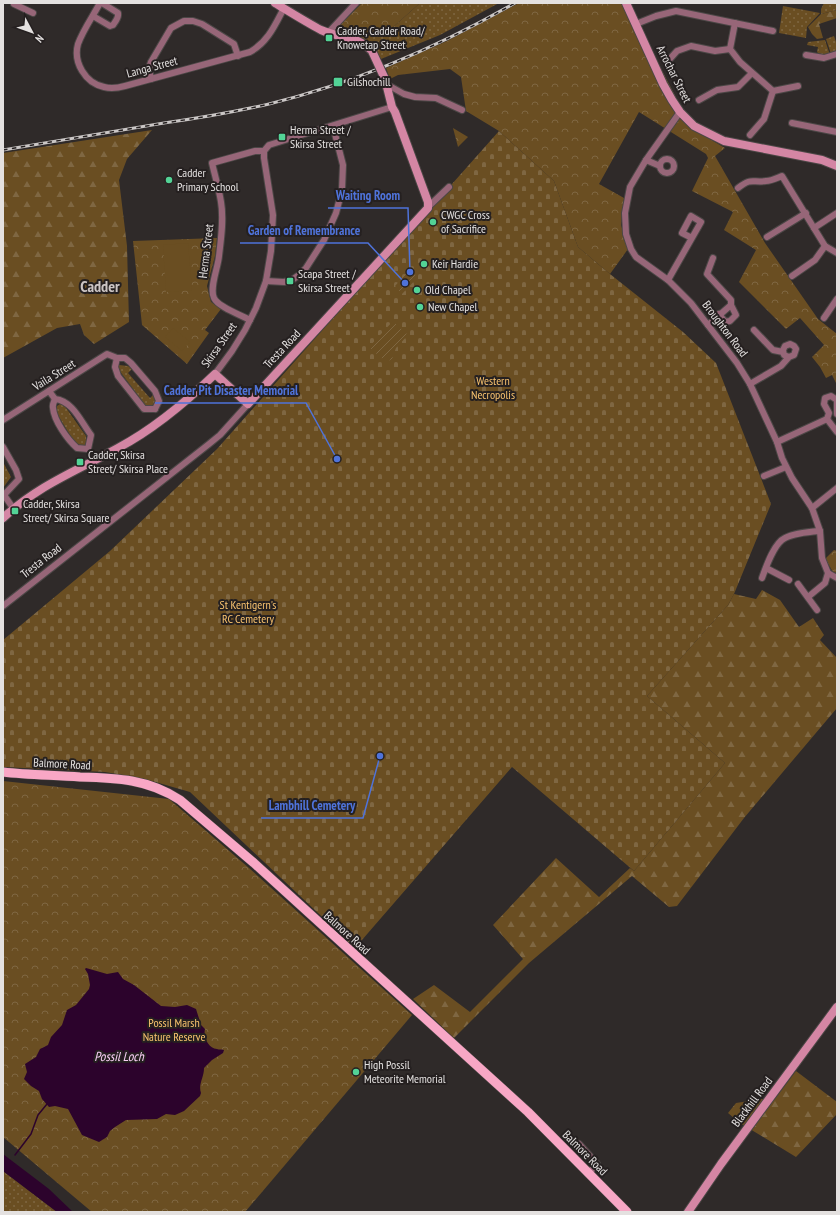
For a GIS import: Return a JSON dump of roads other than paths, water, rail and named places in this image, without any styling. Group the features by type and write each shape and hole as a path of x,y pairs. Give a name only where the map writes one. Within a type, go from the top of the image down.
{"main road":[{"name":"Balmore Road","path":"3,772 117,778 141,782 168,792 180,800 254,863 528,1112 627,1212"}],"street":[{"name":"Langa Street","path":"101,3 81,38 77,50 79,65 89,80 100,86 110,88 125,86 250,52 264,42 274,28 284,8"},
{"path":"93,16 110,26 113,25 118,17 118,13 101,3"},
{"path":"275,3 328,33 353,38 367,46 372,52 386,81 392,107 428,207 449,187"},
{"path":"328,33 356,3"},
{"name":"Arrochar Street","path":"626,3 663,84 680,112 694,126 724,141 822,160 837,166"},
{"path":"676,11 678,3"},
{"path":"14,4 26,6 33,13"},
{"path":"636,24 656,16 676,11 773,30"},
{"path":"151,79 149,68 151,62 172,28 184,22 192,21 202,24 234,44 238,56"},
{"path":"730,50 735,23"},
{"path":"668,61 677,52 691,46 715,51 730,50"},
{"path":"730,50 752,73 773,91"},
{"path":"806,55 824,58 837,54"},
{"path":"699,100 718,90 738,87 752,73"},
{"path":"386,81 404,94 436,98 462,110"},
{"path":"773,91 798,86"},
{"path":"750,135 764,119 773,91"},
{"name":"Herma Street","path":"250,320 225,308 215,300 213,296 212,291 219,262 222,234 221,203 212,163 255,151 264,151 269,146 392,107"},
{"name":"Broughton Road","path":"680,112 646,160 630,187 625,213 626,234 631,249 636,257 668,280 691,303 737,363 750,384 777,442 786,467 812,508 820,531 822,558 828,573"},
{"path":"792,123 837,132"},
{"path":"266,281 284,282 292,280 299,275 306,268 324,240 336,213 342,190 343,165 333,126"},
{"name":"Skirsa Street","path":"3,518 13,508 37,491 137,437 163,419 215,374 232,351 250,320 266,281 271,251 273,215 264,151"},
{"path":"646,160 660,166"},
{"path":"738,188 745,182 754,180 766,181 782,176 825,246 837,253"},
{"name":"Tresta Road","path":"3,606 220,435 428,207"},
{"path":"767,237 806,213"},
{"path":"814,228 837,213"},
{"path":"668,280 692,238"},
{"path":"792,276 816,260 825,246"},
{"path":"713,258 706,274 731,300 731,305 736,315 730,321 725,322 720,314"},
{"path":"824,318 837,300"},
{"path":"708,325 731,305"},
{"path":"754,330 773,350 783,352 784,355 789,357"},
{"path":"750,384 781,366 789,357 795,354 796,349 790,344 784,348 783,352"},
{"name":"Vaila Street","path":"3,420 107,354 117,358 125,358 131,362 155,391 158,401 155,409"},
{"path":"117,358 115,367 118,376 144,409 155,409 163,419"},
{"path":"215,374 248,404"},
{"path":"50,391 55,399 70,404 91,435 88,449 94,460"},
{"path":"777,442 827,419 830,414 824,404 825,398 831,396 837,400 837,414"},
{"path":"55,399 52,406 54,415 69,441 76,448 88,449"},
{"path":"827,419 837,432"},
{"path":"3,447 16,470 19,479 4,496 13,508"},
{"path":"764,476 786,467"},
{"path":"812,508 837,488"},
{"path":"762,578 774,549 784,538 800,533 820,531"},
{"path":"766,568 789,580"},
{"path":"808,597 825,583 828,573 837,578"},
{"path":"798,584 817,610"},
{"name":"Blackhill Road","path":"688,1212 721,1164 837,1008"},
{"path":"579,1144 597,1164 588,1174"}],"water":[{"name":"Possil Loch","path":"85,969 107,974 118,972 123,979 134,985 161,1006 175,1007 187,1005 196,1009 201,1025 205,1029 207,1042 211,1047 224,1050 223,1053 212,1060 204,1068 200,1087 200,1096 184,1111 175,1115 166,1114 157,1119 126,1120 110,1131 107,1137 99,1142 82,1135 68,1109 55,1106 49,1107 42,1099 39,1091 24,1079 27,1072 25,1064 36,1057 40,1049 48,1045 51,1037 62,1025 67,1010 76,1005 89,989 90,985 88,974"},
{"path":"3,1154 49,1189 73,1212 57,1212 3,1171"}],"waterway":[{"path":"15,1155 31,1134 38,1115 47,1104"}],"railway":[{"path":"3,150 243,110 333,86 426,49 515,3"}],"place":[{"name":"Cadder, Cadder Road/ Knowetap Street","path":"329,38"},
{"name":"Gilshochill","path":"338,82"},
{"name":"Herma Street / Skirsa Street","path":"282,137"},
{"name":"Cadder Primary School","path":"169,180"},
{"name":"CWGC Cross of Sacrifice","path":"433,222"},
{"name":"Keir Hardie","path":"424,264"},
{"name":"Waiting Room","path":"410,272"},
{"name":"Scapa Street / Skirsa Street","path":"290,281"},
{"name":"Garden of Remembrance","path":"405,283"},
{"name":"Old Chapel","path":"417,290"},
{"name":"New Chapel","path":"420,307"},
{"name":"Cadder Pit Disaster Memorial","path":"337,459"},
{"name":"Cadder, Skirsa Street/ Skirsa Place","path":"80,462"},
{"name":"Cadder, Skirsa Street/ Skirsa Square","path":"15,511"},
{"name":"Lambhill Cemetery","path":"380,756"},
{"name":"High Possil Meteorite Memorial","path":"356,1072"}],"district":[{"name":"Cadder","path":"100,286"}],"park label":[{"name":"Western Necropolis","path":"493,388"},
{"name":"St Kentigern's RC Cemetery","path":"248,612"},
{"name":"Possil Marsh Nature Reserve","path":"174,1030"}]}
